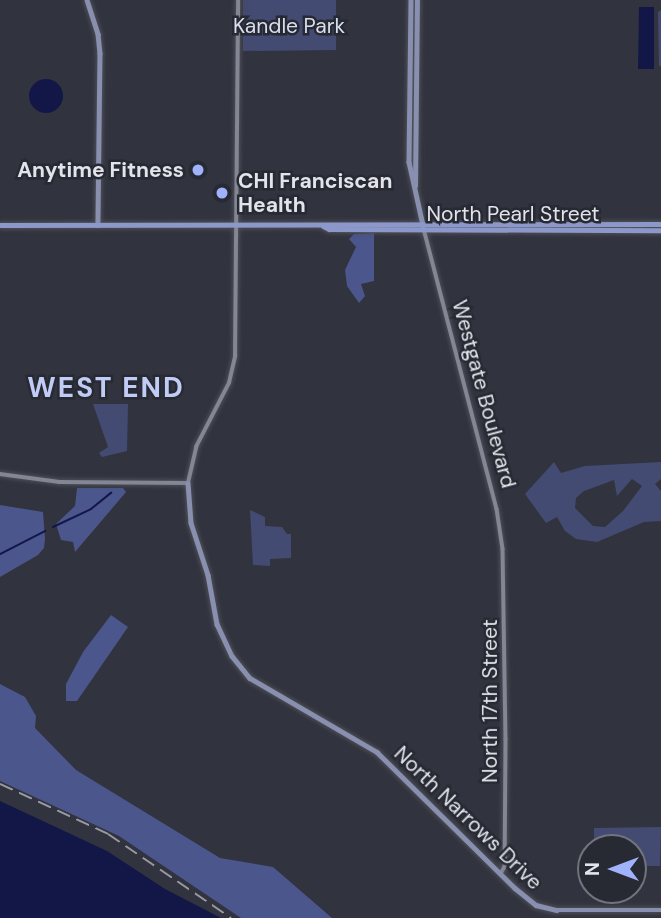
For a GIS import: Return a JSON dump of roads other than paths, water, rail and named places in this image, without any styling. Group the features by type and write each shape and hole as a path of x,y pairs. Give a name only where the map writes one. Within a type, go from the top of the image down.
{"main road":[{"path":"87,0 98,34 100,53 98,225"},
{"path":"411,0 409,150 423,227"},
{"path":"415,186 416,0"},
{"name":"North Pearl Street","path":"423,227 661,224"},
{"name":"North Pearl Street","path":"0,225 661,230"},
{"name":"North Narrows Drive","path":"188,483 191,523 208,575 217,624 237,664 259,686 377,752 536,905 556,910 661,910"}],"street":[{"path":"0,474 59,482 188,483 196,447 232,372 237,226 238,0"},
{"name":"Westgate Boulevard","path":"423,227 497,509 505,569"},
{"name":"North 17th Street","path":"501,874 505,867 505,569"}],"waterway":[{"path":"53,527 91,509 111,493"},
{"path":"0,554 45,531"}],"railway":[{"path":"0,784 108,834 231,918"}],"place":[{"name":"Anytime Fitness","path":"198,170"},
{"name":"CHI Franciscan Health","path":"222,193"}],"district":[{"name":"WEST END","path":"106,388"}],"park label":[{"name":"Kandle Park","path":"289,26"}]}
